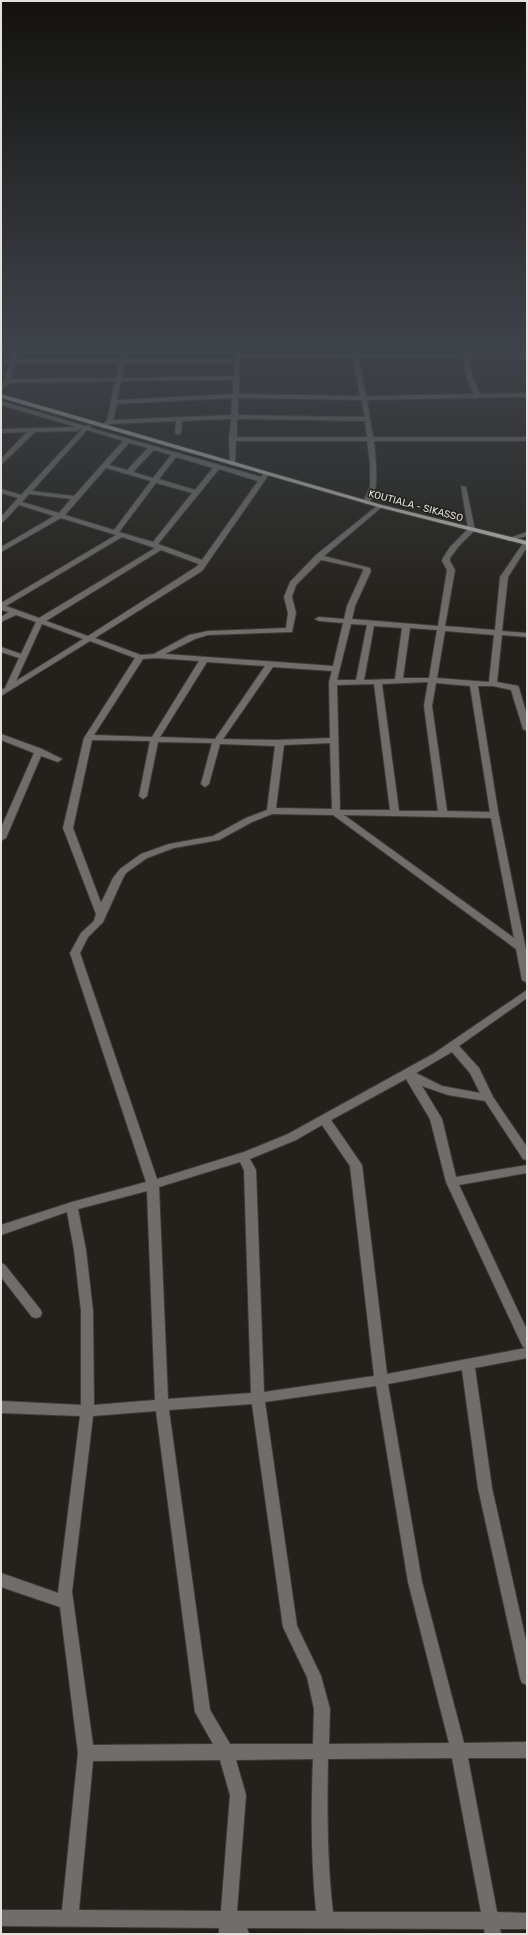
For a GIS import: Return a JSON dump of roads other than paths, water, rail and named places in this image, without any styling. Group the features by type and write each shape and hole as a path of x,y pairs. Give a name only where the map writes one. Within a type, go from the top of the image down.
{"main road":[{"name":"KOUTIALA - SIKASSO","path":"144,438 232,464 267,472 380,506 527,543"}],"street":[{"path":"1,463 25,438"},
{"path":"1,521 76,438"},
{"path":"118,438 262,480"},
{"path":"232,464 232,440 527,440"},
{"path":"1,550 61,515 127,441"},
{"path":"366,502 374,487 370,441"},
{"path":"129,472 152,448"},
{"path":"1,606 118,534 155,479 174,455"},
{"path":"105,466 155,479 196,492"},
{"path":"3,690 24,657 40,621 157,547 196,492 217,467"},
{"path":"3,690 199,569 267,472"},
{"path":"443,814 428,706 451,570 446,561 447,557 459,542 472,530 463,487"},
{"path":"1,491 19,500 202,563"},
{"path":"1,506 19,500 76,498"},
{"path":"156,656 192,638 208,633 289,630 292,613 288,597 293,584 319,557 380,506"},
{"path":"509,539 527,534"},
{"path":"493,684 504,577 527,543"},
{"path":"319,557 366,568 368,571 351,606 334,683 338,815 520,947"},
{"path":"1,606 140,657 156,656 336,669"},
{"path":"1,620 15,612"},
{"path":"319,620 527,635"},
{"path":"359,682 371,623"},
{"path":"399,681 406,626"},
{"path":"1,649 24,657"},
{"path":"101,914 68,828 89,737 140,657"},
{"path":"143,796 155,739 204,660"},
{"path":"205,784 217,741 270,665"},
{"path":"334,683 432,680 474,684 493,684 515,688 527,729"},
{"path":"378,682 395,813"},
{"path":"474,684 494,815 527,980"},
{"path":"1,736 58,759"},
{"path":"89,737 280,743 335,740"},
{"path":"271,810 280,743"},
{"path":"1,838 39,751"},
{"path":"228,1926 238,1795 226,1752 203,1712 162,1405 153,1185 75,953 84,935 98,922 118,878 123,871 144,856 172,846 216,838 271,810 494,815"},
{"path":"1,1230 72,1206 153,1185 243,1156 292,1137 409,1074 453,1046 527,993"},
{"path":"453,1046 475,1071 488,1098 527,1156"},
{"path":"409,1074 431,1086 467,1095 488,1098"},
{"path":"409,1074 436,1119 452,1182 527,1343"},
{"path":"324,1119 356,1165 381,1380 415,1582 458,1750 491,1927"},
{"path":"243,1156 250,1170 258,1398 290,1627 314,1676 322,1709 319,1802 321,1878 325,1919"},
{"path":"452,1182 527,1169"},
{"path":"70,1918 86,1752 65,1592 87,1411 87,1311 80,1250 72,1206"},
{"path":"1,1268 36,1313"},
{"path":"1,1407 87,1411 258,1398 381,1380 527,1353"},
{"path":"468,1365 485,1488 527,1678"},
{"path":"1,1580 67,1603"},
{"path":"86,1752 527,1750"},
{"path":"1,1918 70,1918 228,1926 325,1919 491,1927 527,1921"},
{"path":"228,1926 241,1934"}]}
